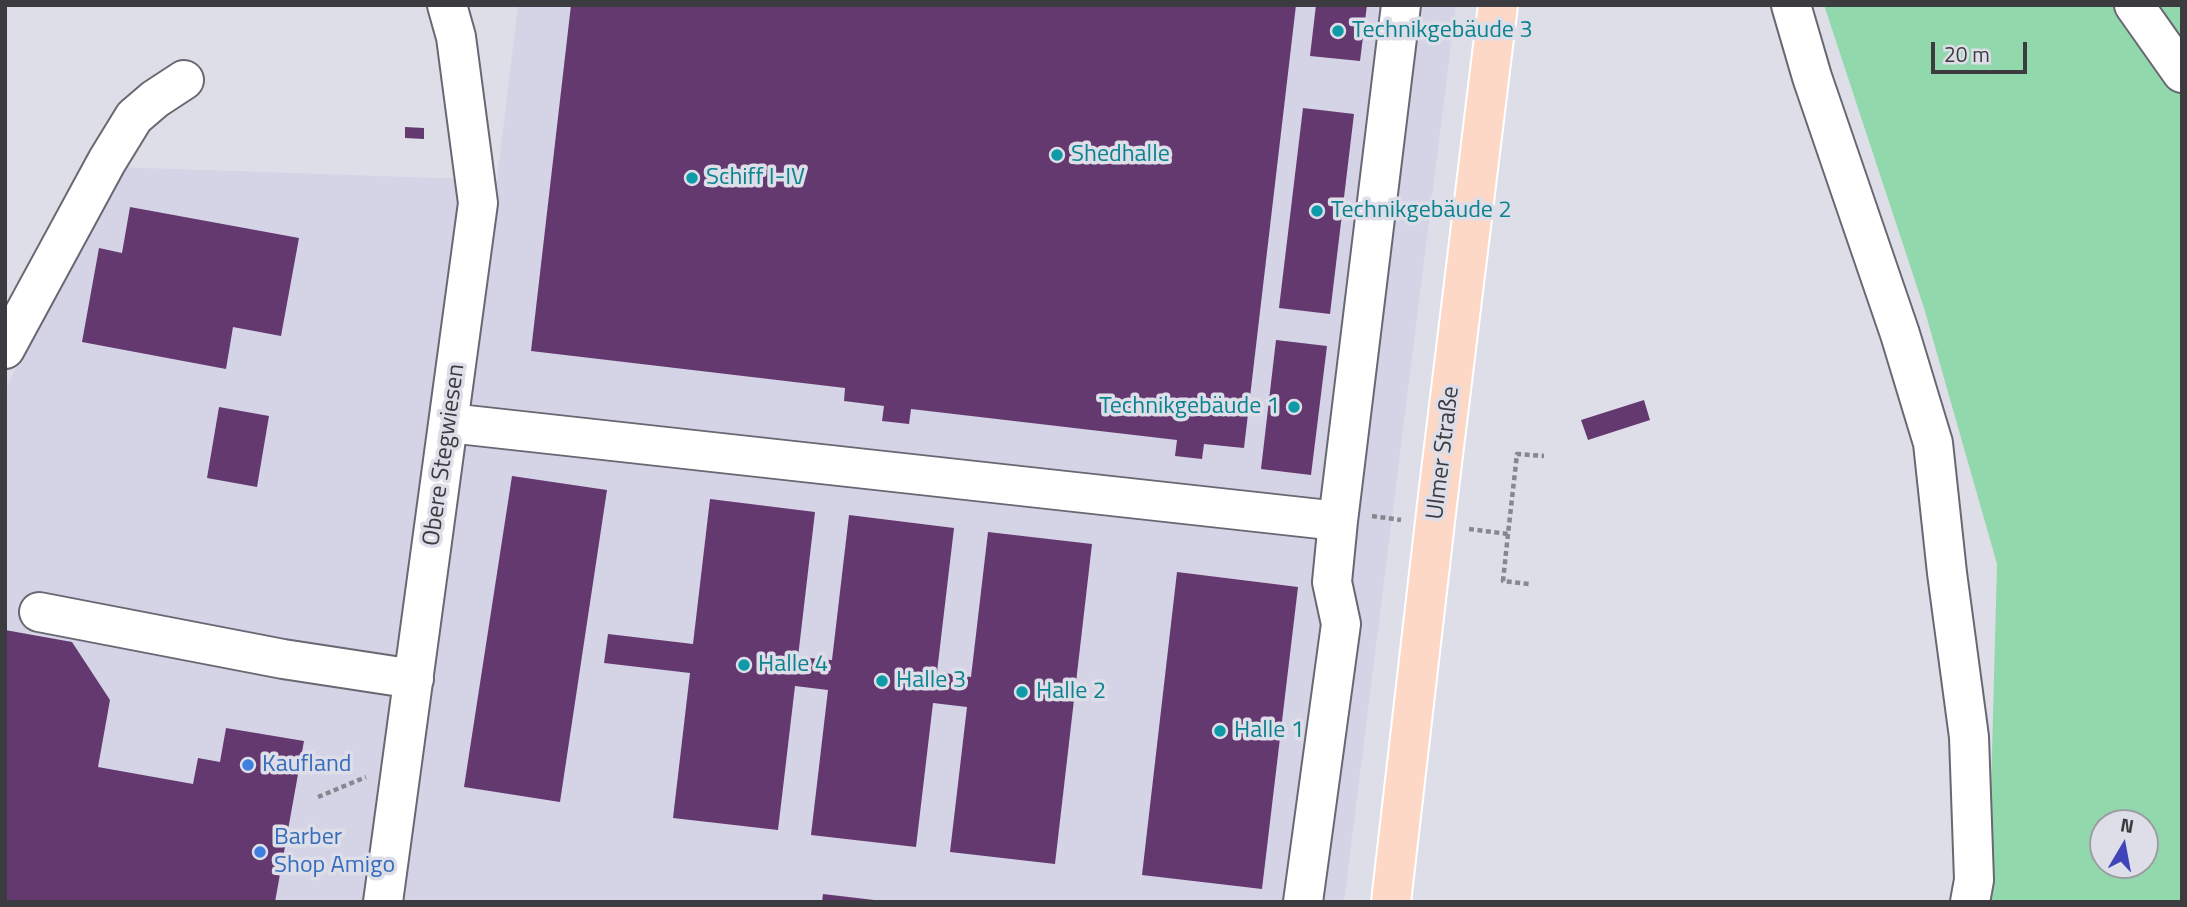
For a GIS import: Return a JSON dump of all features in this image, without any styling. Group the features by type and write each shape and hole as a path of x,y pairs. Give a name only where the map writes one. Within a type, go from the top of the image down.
{"main road":[{"name":"Ulmer Straße","path":"1391,902 1498,5"}],"street":[{"path":"1303,902 1341,624 1332,582 1401,5"},
{"path":"1791,5 1812,76 1900,334 1933,443 1969,737 1974,880 1970,902"},
{"path":"2134,5 2182,73"},
{"name":"Obere Stegwiesen","path":"383,902 478,203 456,37 448,6"},
{"path":"5,349 107,161 134,117 184,80"},
{"path":"449,423 1338,521"},
{"path":"38,612 283,659 414,679"}],"path":[{"path":"1508,534 1503,581 1529,584"},
{"path":"318,797 402,762"}],"shaded area":[{"path":"518,5 1456,5 1344,902 5,902 5,389 118,167 497,180"}],"green space":[{"path":"1824,5 2182,5 2182,902 1988,902 1997,564 1924,308"}],"building":[{"name":"Shedhalle","path":"571,5 1296,5 1244,448 1204,444 1202,459 1175,456 1177,440 911,409 909,424 882,421 884,406 844,401 845,388 531,351"},
{"name":"Technikgebäude 3","path":"1316,5 1367,5 1360,61 1310,56"},
{"name":"Technikgebäude 2","path":"1303,108 1354,114 1330,314 1279,308"},
{"path":"405,127 424,128 424,139 405,138"},
{"path":"130,207 299,238 281,336 233,327 226,369 82,342 99,248 122,253"},
{"name":"Technikgebäude 1","path":"1276,340 1327,346 1311,475 1261,469"},
{"path":"1644,400 1650,420 1588,440 1581,420"},
{"path":"219,407 269,416 257,487 207,478"},
{"path":"512,476 607,490 560,802 464,787"},
{"path":"710,499 815,512 798,657 832,660 849,515 954,528 937,672 971,677 988,532 1092,544 1055,864 950,852 967,707 933,703 916,847 811,835 828,690 795,686 778,830 673,818 690,673 604,663 608,634 693,644"},
{"name":"Halle 1","path":"1177,572 1298,587 1262,889 1142,875"},
{"name":"Kaufland","path":"5,630 72,642 110,700 98,767 193,784 198,758 220,762 226,728 304,741 275,902 5,902"},
{"path":"823,894 874,900 874,902 822,902"}],"place":[{"name":"Technikgebäude 3","path":"1338,31"},
{"name":"Shedhalle","path":"1057,155"},
{"name":"Schiff I-IV","path":"692,178"},
{"name":"Technikgebäude 2","path":"1317,211"},
{"name":"Technikgebäude 1","path":"1294,407"},
{"name":"Halle 4","path":"744,665"},
{"name":"Halle 3","path":"882,681"},
{"name":"Halle 2","path":"1022,692"},
{"name":"Halle 1","path":"1220,731"},
{"name":"Kaufland","path":"248,765"},
{"name":"Barber Shop Amigo","path":"260,852"}]}
